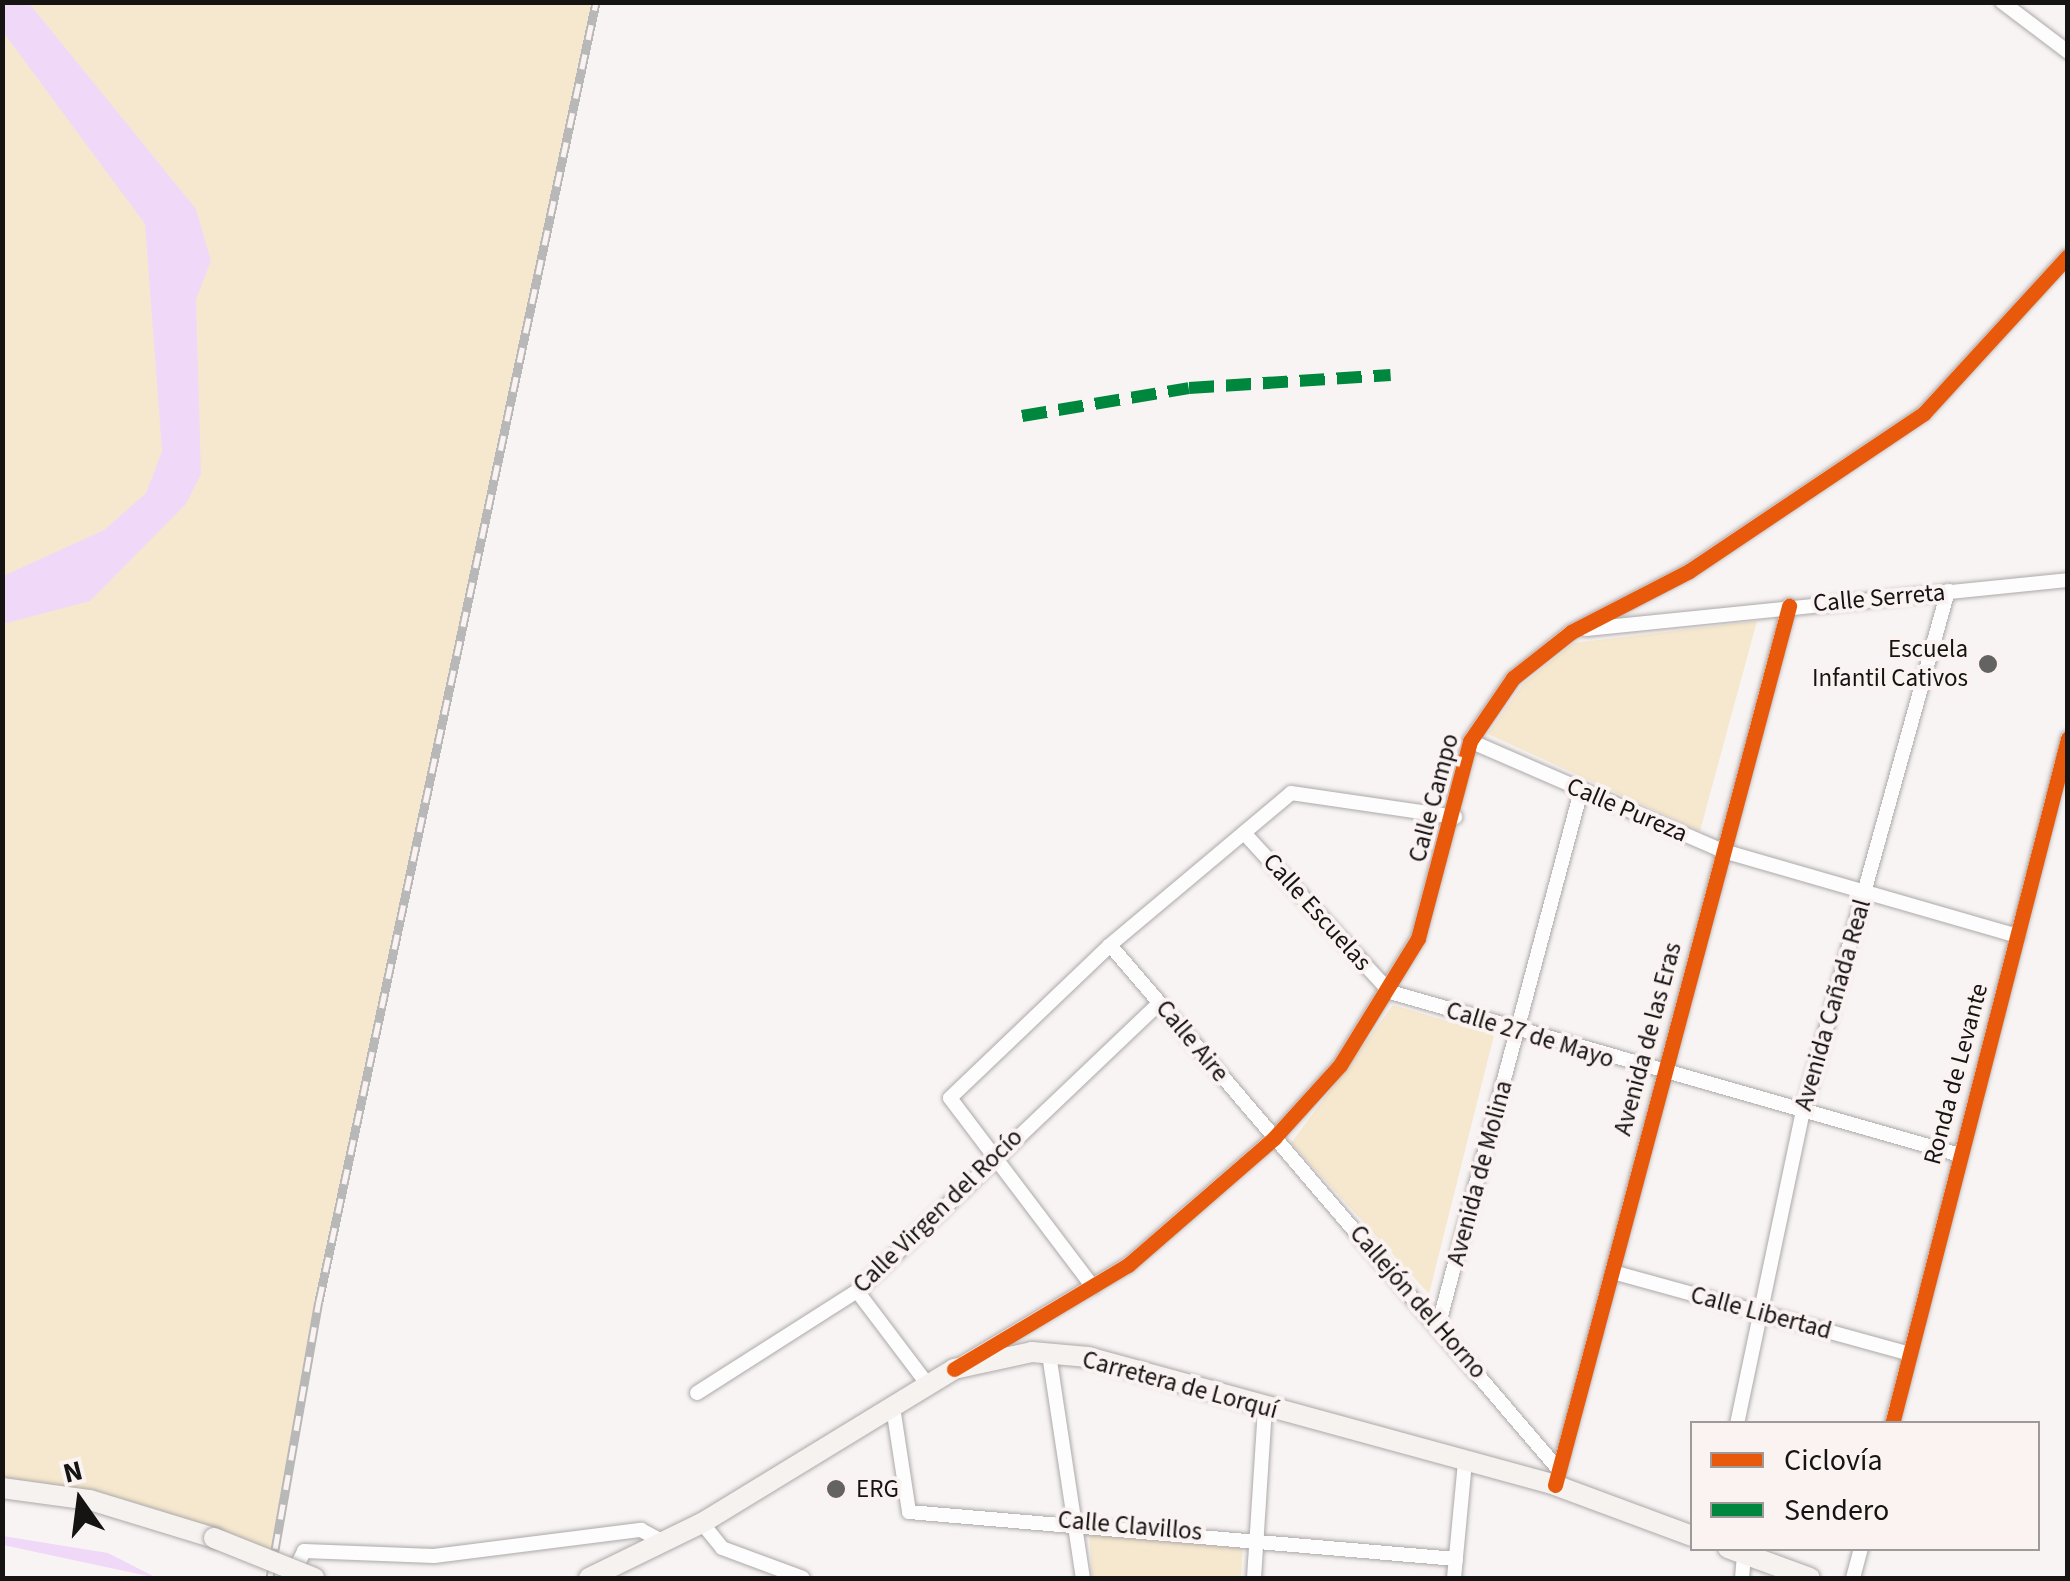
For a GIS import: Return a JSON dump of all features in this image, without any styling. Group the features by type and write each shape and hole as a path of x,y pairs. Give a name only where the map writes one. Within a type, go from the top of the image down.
{"main road":[{"name":"Carretera de Lorquí","path":"588,1578 702,1523 954,1369 1002,1354 1049,1354 1466,1461 1557,1477 1690,1535"},
{"path":"2,1488 90,1500 214,1538 314,1578"},
{"path":"1736,1551 1810,1578"}],"street":[{"path":"2002,2 2068,52"},
{"name":"Calle Campo","path":"954,1369 1093,1287 1274,1138 1390,992 1455,817 1470,742 1513,678 1571,632 1689,571 1924,413 2068,256"},
{"name":"Calle Serreta","path":"1571,632 1789,606 2068,580"},
{"name":"Avenida Cañada Real","path":"1738,1421 1802,1112 1948,591"},
{"name":"Avenida de las Eras","path":"1557,1477 1789,606"},
{"name":"Ronda de Levante","path":"1893,1421 2068,738"},
{"name":"Calle Pureza","path":"1470,742 1723,851 2018,936"},
{"name":"Avenida de Molina","path":"1439,1323 1581,791"},
{"path":"1093,1287 950,1098 1110,945 1291,793 1455,817"},
{"name":"Calle Escuelas","path":"1244,832 1390,992"},
{"name":"Calle Aire","path":"1110,945 1274,1138"},
{"name":"Calle 27 de Mayo","path":"1390,992 1519,1033 1960,1155"},
{"name":"Calle Virgen del Rocío","path":"697,1393 857,1292 1159,1002"},
{"name":"Callejón del Horno","path":"1274,1138 1439,1323 1557,1477"},
{"name":"Calle Libertad","path":"1612,1272 1910,1354"},
{"path":"857,1292 928,1385"},
{"path":"1049,1354 1078,1521 1083,1578"},
{"name":"Calle Clavillos","path":"893,1407 908,1512 1078,1521 1456,1559"},
{"path":"1254,1578 1265,1407"},
{"path":"1454,1578 1466,1461"},
{"path":"702,1523 722,1548 803,1578"},
{"path":"290,1578 304,1552 434,1556 640,1530 665,1543"},
{"path":"1736,1551 1742,1578"},
{"path":"1853,1578 1859,1551"}],"shaded area":[{"path":"3,3 596,3 362,1095 273,1562 211,1536 3,1488"},
{"path":"3,3 29,3 196,209 211,261 196,299 201,474 186,504 90,601 3,624 3,576 104,530 146,493 162,451 145,224 3,32"},
{"path":"1757,621 1700,831 1488,734 1523,684 1573,643"},
{"path":"1393,1005 1494,1035 1429,1294 1291,1143"},
{"path":"1089,1529 1243,1543 1241,1578 1092,1578"},
{"path":"3,1536 108,1553 157,1578 3,1545"}],"railway":[{"path":"270,1578 319,1301 596,2"}],"marked path":[{"path":"1022,416 1189,388 1391,375"}],"cycle path":[{"path":"954,1369 1128,1265 1274,1138 1340,1065 1418,938 1470,741 1513,678 1571,632 1689,571 1924,413 2068,256"},
{"path":"1555,1485 1789,606"},
{"path":"1893,1421 2068,738"}],"place":[{"name":"Escuela Infantil Cativos","path":"1988,664"},
{"name":"ERG","path":"836,1489"}]}
